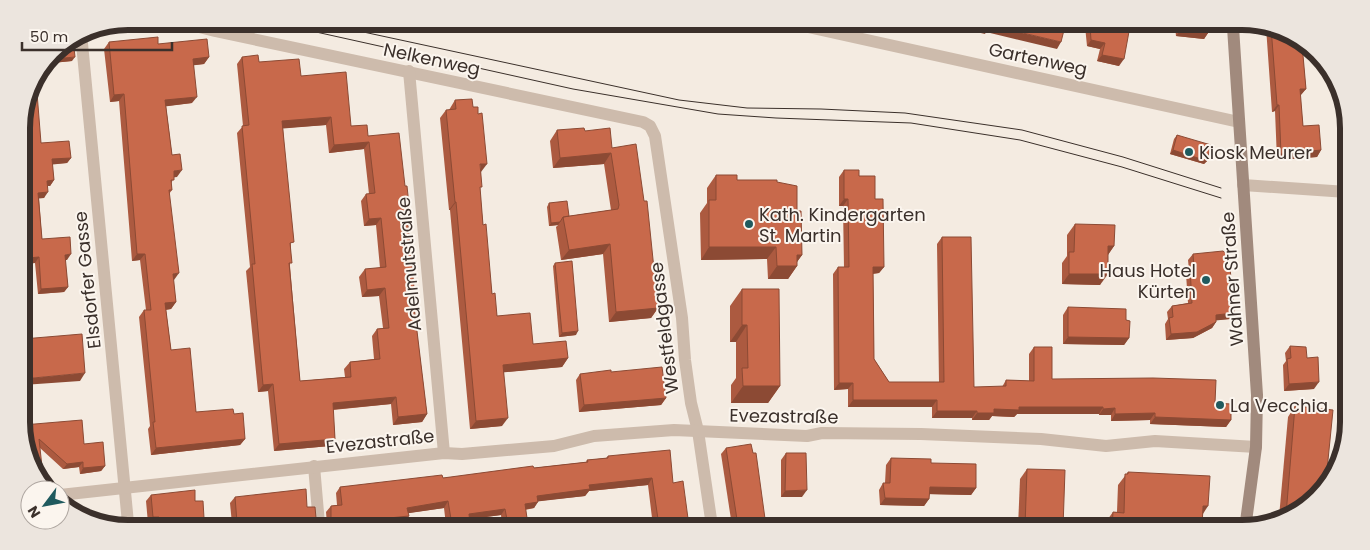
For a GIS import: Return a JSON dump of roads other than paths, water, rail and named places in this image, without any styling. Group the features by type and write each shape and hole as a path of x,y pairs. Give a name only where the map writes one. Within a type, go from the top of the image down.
{"street":[{"name":"Nelkenweg","path":"211,30 643,122 650,126"},
{"name":"Gartenweg","path":"822,30 1240,122"},
{"name":"Wahner Straße","path":"1233,30 1257,395 1256,447 1245,520"},
{"name":"Elsdorfer Gasse","path":"82,42 128,520"},
{"name":"Adelmutstraße","path":"408,71 444,452"},
{"name":"Westfeldgasse","path":"650,126 655,136 682,318 691,403 698,431 711,520"},
{"path":"1243,185 1340,192"},
{"name":"Evezastraße","path":"70,493 305,469 314,466 444,452 462,454 554,446 594,436 674,430 807,436 822,434 922,434 1041,439 1106,446 1155,441 1256,447"},
{"name":"Evezastraße","path":"314,466 319,520"}],"tram line":[{"path":"307,30 573,89 718,114 911,123 1020,140 1122,167 1221,198"},
{"path":"354,30 679,100 747,108 905,113 1022,130 1123,157 1221,188"}],"place":[{"name":"Kiosk Meurer","path":"1189,152"},
{"name":"Kath. Kindergarten St. Martin","path":"749,224"},
{"name":"Haus Hotel Kürten","path":"1206,280"},
{"name":"La Vecchia","path":"1220,405"}]}
